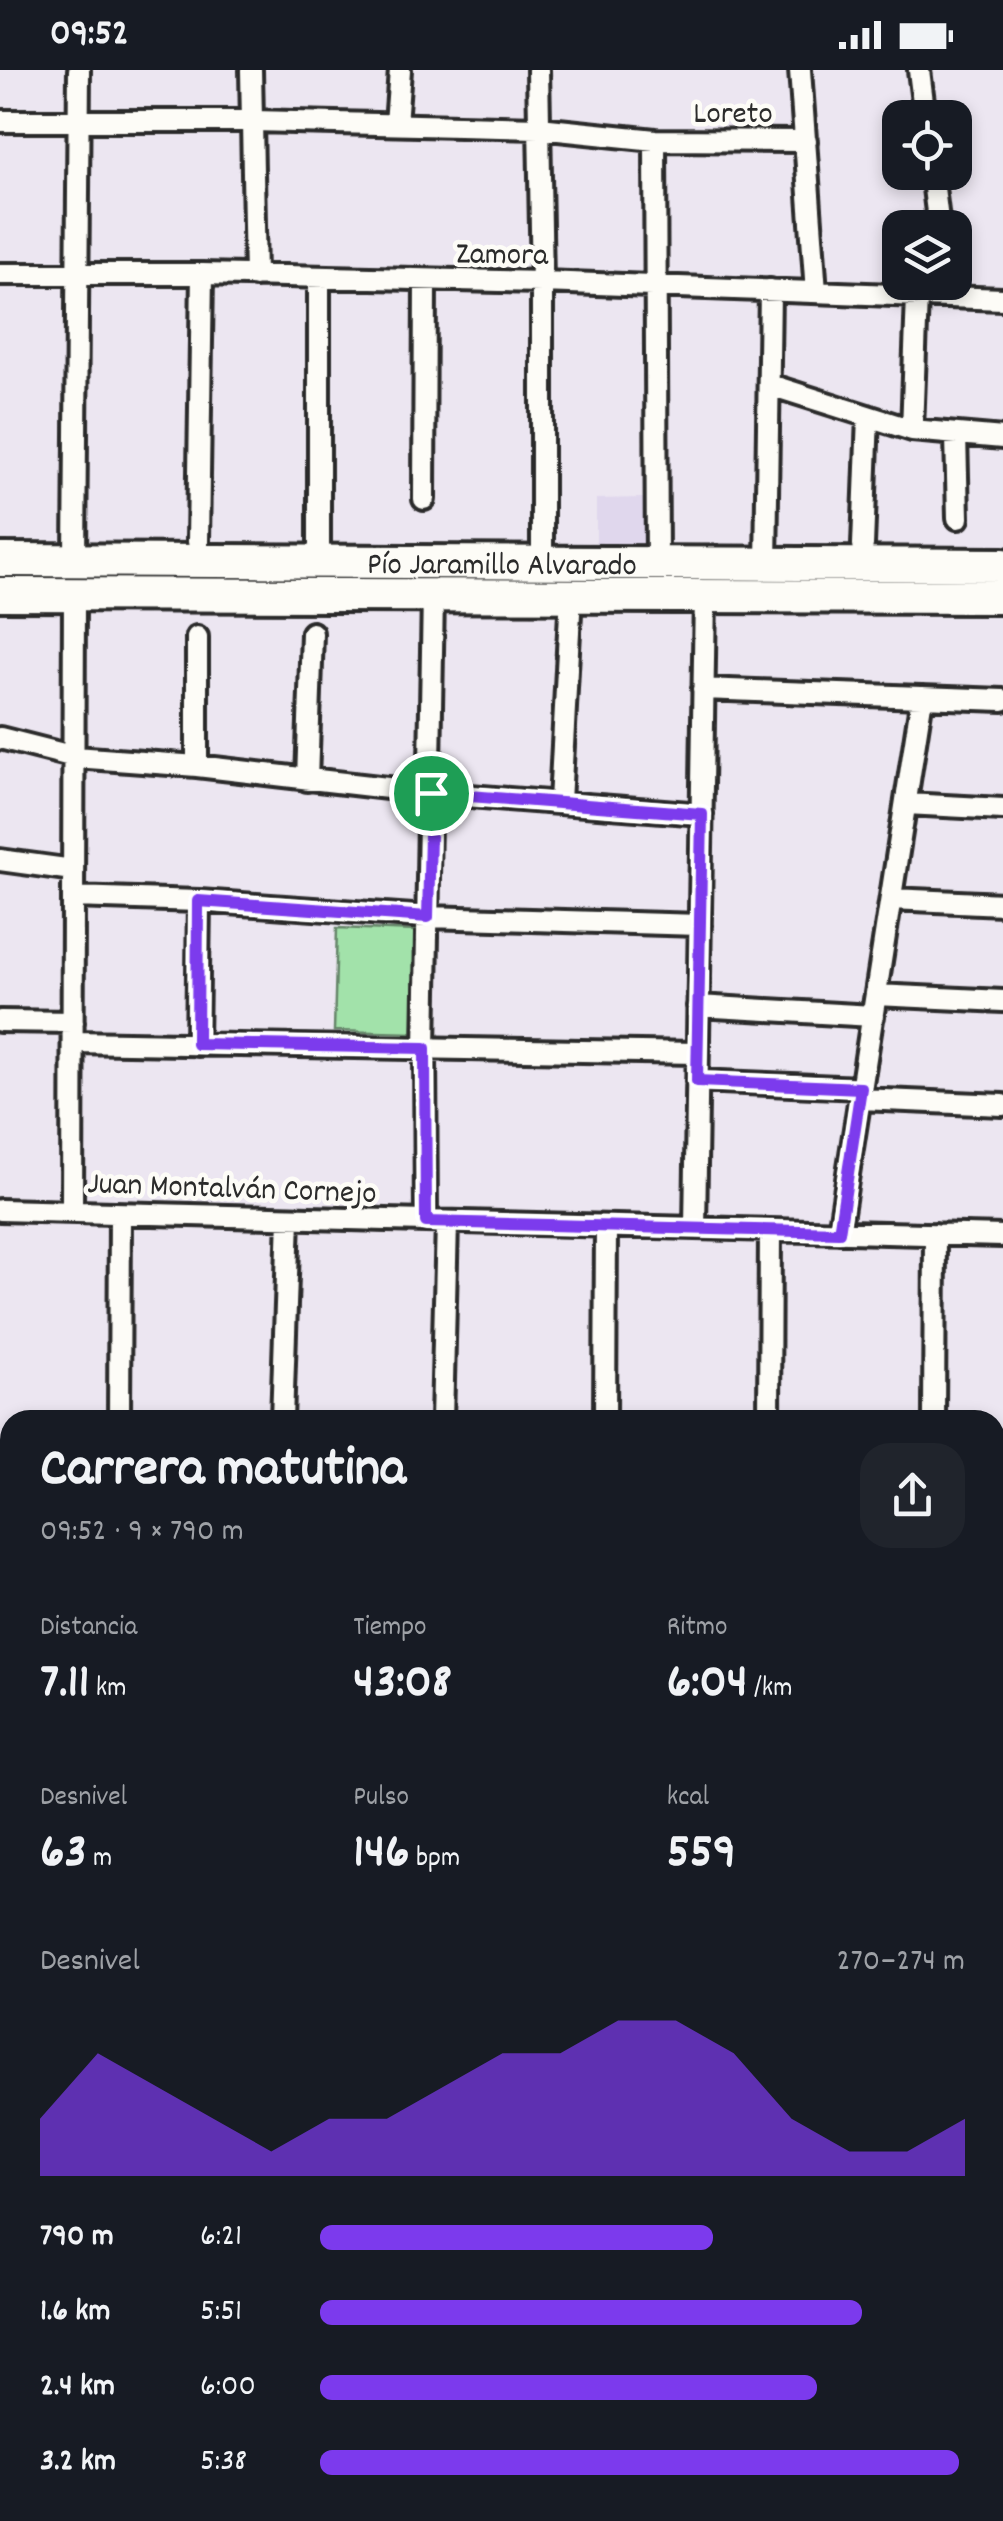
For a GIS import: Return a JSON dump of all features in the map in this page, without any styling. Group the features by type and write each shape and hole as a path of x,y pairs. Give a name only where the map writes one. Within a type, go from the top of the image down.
{"highway":[{"name":"Pío Jaramillo Alvarado","path":"0,560 1003,565"},
{"name":"Pío Jaramillo Alvarado","path":"0,594 1003,596"}],"street":[{"path":"74,559 80,70"},
{"path":"251,70 254,276"},
{"path":"396,124 400,70"},
{"path":"538,70 542,564"},
{"path":"800,70 816,292"},
{"path":"920,70 923,100"},
{"name":"Loreto","path":"0,121 396,124 539,128 655,140 806,141"},
{"path":"655,140 657,565"},
{"name":"Zamora","path":"0,274 202,274 882,295"},
{"path":"198,542 202,274"},
{"path":"320,277 320,562"},
{"path":"424,500 425,280"},
{"path":"766,565 770,290"},
{"name":"Zamora","path":"972,295 1003,300"},
{"path":"912,430 917,300"},
{"path":"770,385 912,430 1003,438"},
{"path":"863,546 868,416"},
{"path":"956,435 958,518"},
{"path":"72,1212 74,594"},
{"path":"560,802 570,594"},
{"path":"695,1228 705,595"},
{"path":"432,596 425,1048 437,1222 442,1410"},
{"path":"307,780 312,633"},
{"path":"196,637 198,766"},
{"path":"704,689 1003,700"},
{"path":"839,1232 922,697"},
{"path":"0,738 76,757 198,766 431,793 702,814"},
{"path":"906,804 1003,809"},
{"path":"0,860 73,870"},
{"path":"73,897 198,901 428,917 700,924"},
{"path":"891,899 1003,904"},
{"path":"197,1044 198,901"},
{"path":"698,1006 1003,1001"},
{"path":"0,1021 197,1044 697,1053"},
{"path":"697,1081 1003,1105"},
{"name":"Juan Montalván Cornejo","path":"0,1210 1003,1236"},
{"path":"119,1410 120,1214"},
{"path":"282,1410 289,1218"},
{"path":"605,1410 606,1226"},
{"path":"770,1230 770,1410"},
{"path":"934,1410 935,1234"}],"shaded area":[{"path":"643,498 644,548 596,548 596,499"}],"green space":[{"path":"337,928 417,931 415,1033 334,1031"}],"route":[{"path":"431,793 702,814 697,1081 861,1088 839,1232 426,1222 425,1048 197,1044 198,901 428,917 431,793"}]}
